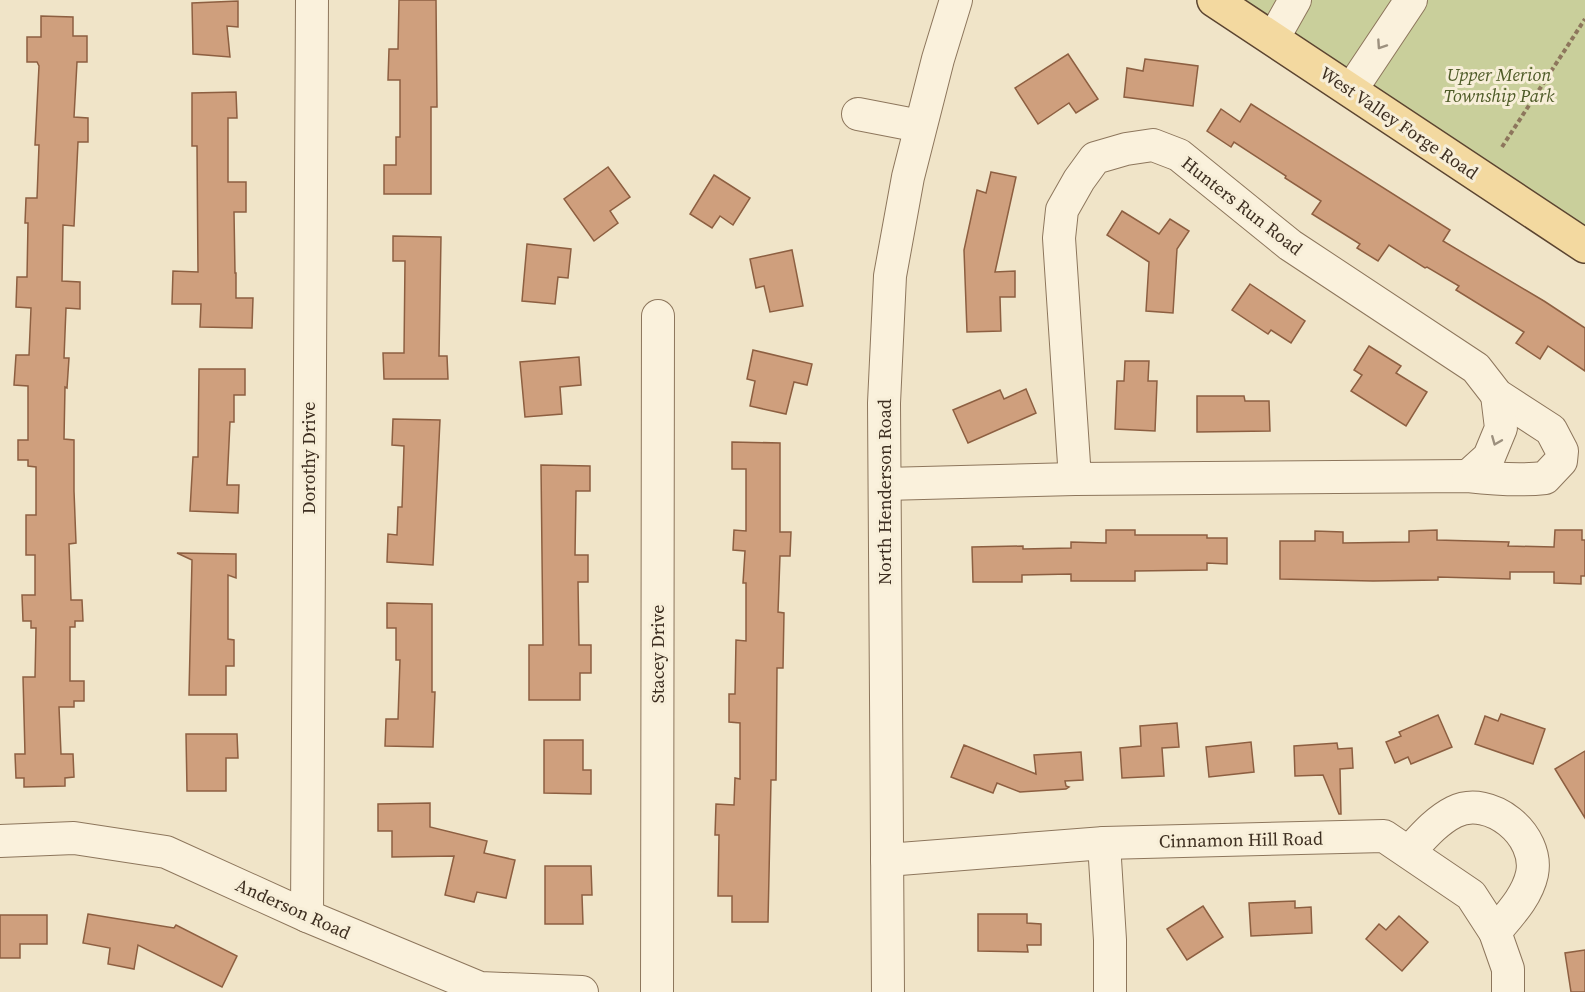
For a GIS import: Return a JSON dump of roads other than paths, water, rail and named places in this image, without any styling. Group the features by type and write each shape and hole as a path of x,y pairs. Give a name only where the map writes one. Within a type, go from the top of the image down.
{"main road":[{"name":"West Valley Forge Road","path":"1214,0 1585,246"}],"street":[{"name":"Dorothy Drive","path":"307,916 312,0"},
{"name":"North Henderson Road","path":"888,992 884,404 890,276 900,216 920,126 956,0"},
{"path":"1273,39 1295,0"},
{"path":"1351,90 1411,0"},
{"path":"858,114 920,126"},
{"name":"Hunters Run Road","path":"885,484 1076,479 1468,476 1505,480 1545,478 1561,461 1562,451 1551,430 1497,395 1476,368 1290,245 1179,156 1153,145 1126,149 1095,158 1062,210 1059,238 1076,479"},
{"name":"Stacey Drive","path":"657,992 658,316"},
{"path":"1468,476 1490,457 1501,428 1497,395"},
{"path":"1409,852 1452,812 1465,808 1489,810 1508,819 1525,839 1530,851 1532,873 1517,906 1495,932"},
{"name":"Cinnamon Hill Road","path":"887,860 1104,843 1384,836 1471,895 1495,932 1508,969 1508,992"},
{"name":"Anderson Road","path":"0,841 74,838 166,852 307,916 480,988 582,992"},
{"path":"1104,843 1110,940 1110,992"}],"park label":[{"name":"Upper Merion Township Park","path":"1499,85"}]}
